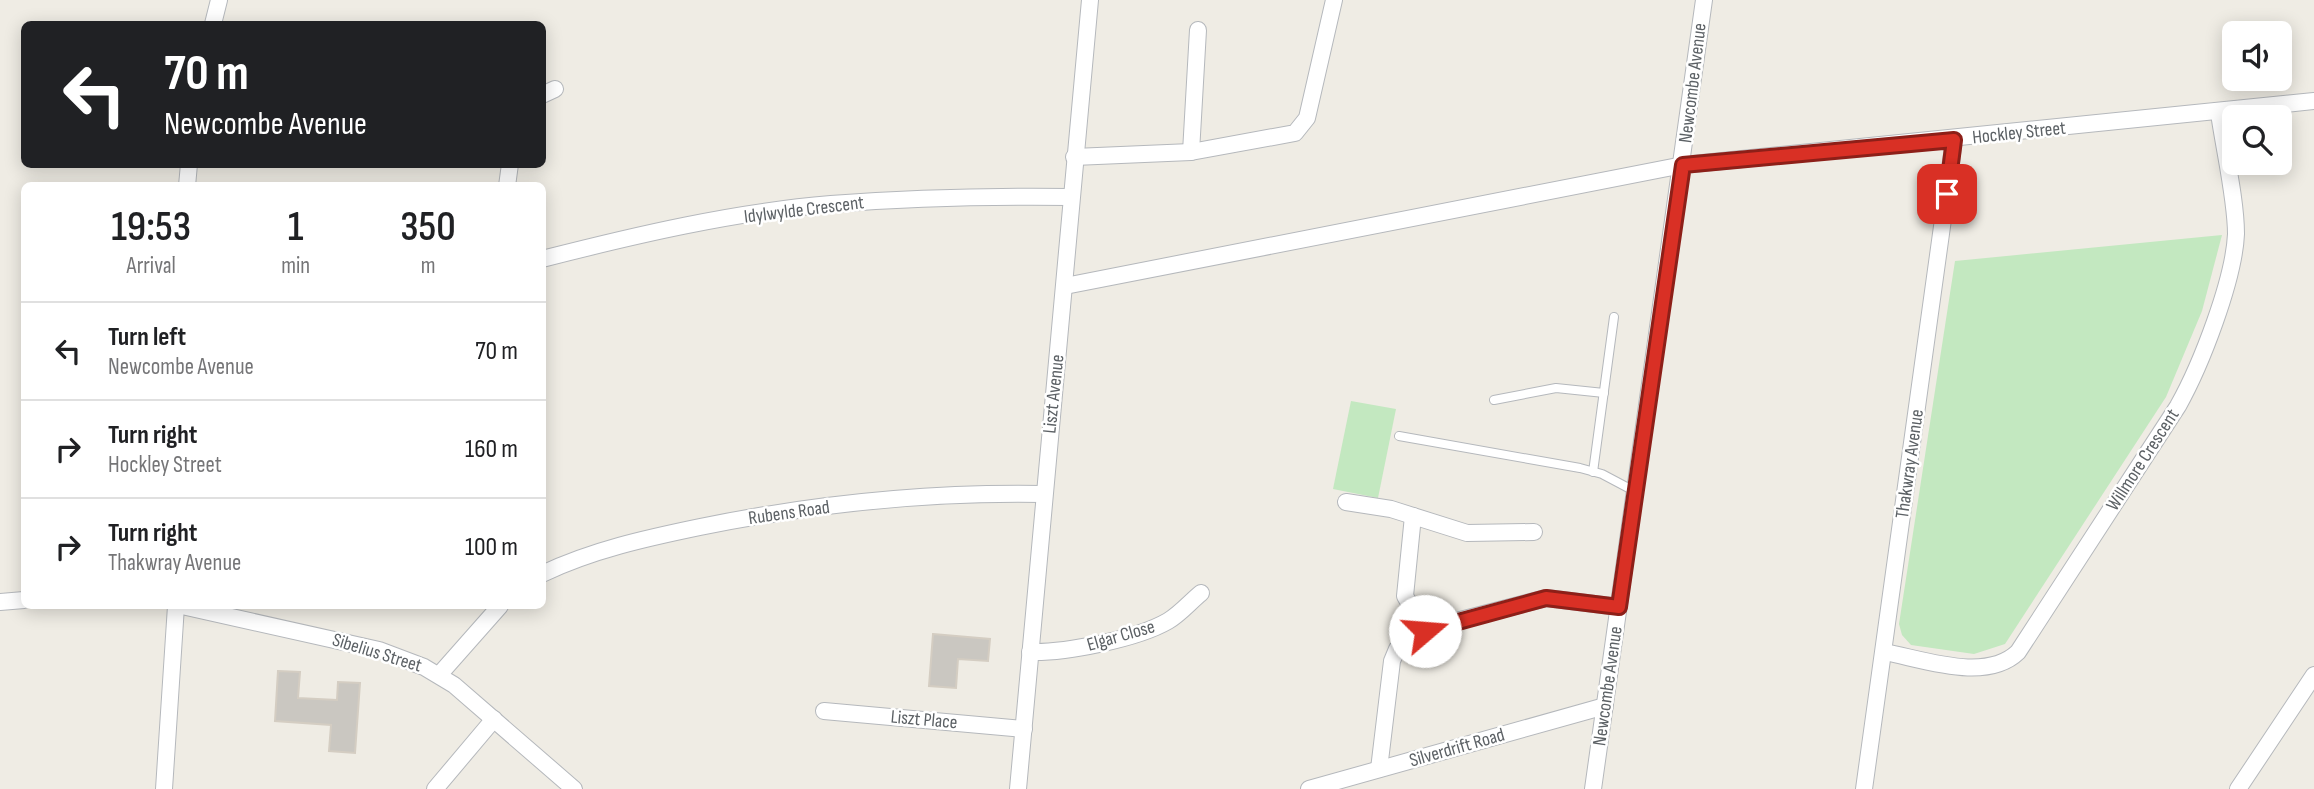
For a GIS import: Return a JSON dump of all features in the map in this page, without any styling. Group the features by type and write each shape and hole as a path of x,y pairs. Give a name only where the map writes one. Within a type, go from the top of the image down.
{"street":[{"path":"214,21 219,0"},
{"name":"Liszt Avenue","path":"1018,789 1090,0"},
{"path":"1074,157 1191,152 1287,136 1302,128 1307,118 1334,0"},
{"name":"Newcombe Avenue","path":"1593,789 1683,165 1704,0"},
{"path":"1191,152 1198,30"},
{"name":"Hockley Street","path":"1065,286 1683,165 1954,140 2314,101"},
{"name":"Willmore Crescent","path":"1884,652 1974,668 2007,663 2018,652 2178,406 2191,383 2224,294 2234,253 2236,231 2220,113"},
{"name":"Thakwray Avenue","path":"1864,789 1954,140"},
{"name":"Idylwylde Crescent","path":"546,258 624,238 828,205 991,196 1071,197"},
{"name":"Rubens Road","path":"546,573 615,547 760,516 938,494 1043,494"},
{"path":"1346,502 1413,516 1467,533 1534,532"},
{"path":"1413,516 1405,596 1425,631"},
{"name":"Elgar Close","path":"1030,652 1068,651 1156,627 1201,593"},
{"path":"1379,769 1392,661 1397,649 1425,631 1546,598 1619,607"},
{"path":"0,602 21,600"},
{"path":"164,789 176,609"},
{"name":"Sibelius Street","path":"195,609 379,650 439,675 494,719 573,789"},
{"path":"439,675 497,609"},
{"path":"2238,789 2314,675"},
{"name":"Silverdrift Road","path":"1309,789 1605,706"},
{"name":"Liszt Place","path":"824,711 1024,729"},
{"path":"435,789 494,719"}],"lane":[{"path":"1592,472 1614,317"},
{"path":"1494,400 1556,388 1604,393"},
{"path":"1399,436 1592,472 1636,492"}],"green space":[{"path":"2222,235 2202,311 2166,397 2005,644 1974,654 1911,645 1902,635 1899,624 1955,261"},
{"path":"1351,401 1396,409 1378,498 1333,489"}],"building":[{"path":"933,634 990,639 988,661 958,659 956,688 929,686"},
{"path":"278,671 300,672 298,698 337,700 338,682 360,683 355,753 329,751 331,725 275,721"}],"route":[{"path":"1425,631 1546,598 1619,607 1683,165 1954,140 1947,194"}]}
